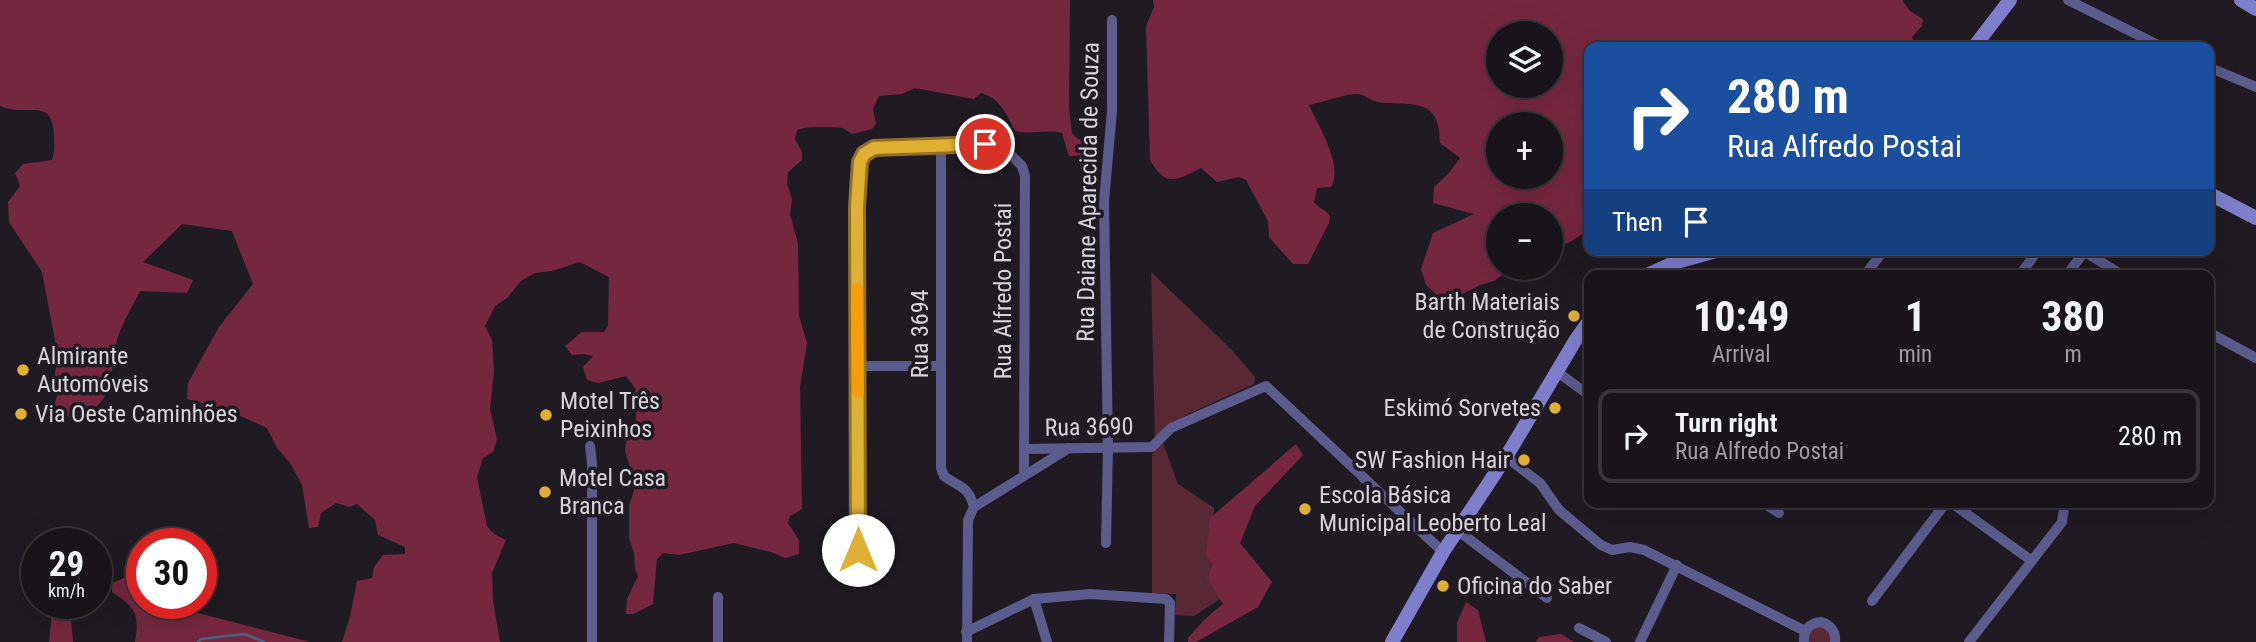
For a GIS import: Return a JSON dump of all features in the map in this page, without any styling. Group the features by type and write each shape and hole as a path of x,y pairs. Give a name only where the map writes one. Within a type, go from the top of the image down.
{"street":[{"path":"1978,42 2010,0"},
{"path":"2068,0 2152,42"},
{"path":"2241,0 2256,9"},
{"name":"Rua Daiane Aparecida de Souza","path":"1106,543 1108,448 1104,201 1111,111 1112,20"},
{"path":"2214,70 2256,87"},
{"name":"Rua 3694","path":"941,146 942,468 944,476 970,493 974,507"},
{"name":"Rua Alfredo Postai","path":"858,550 857,207 860,162 864,154 874,148 995,146 1005,150 1021,166 1025,176 1024,475"},
{"path":"2214,196 2256,218"},
{"path":"1658,270 1698,256"},
{"path":"1869,270 1879,256"},
{"path":"2091,256 2114,270"},
{"path":"1392,642 1443,552 1506,457 1584,329"},
{"path":"2214,335 2256,358"},
{"path":"858,366 941,366"},
{"path":"1556,372 1584,392"},
{"name":"Rua 3690","path":"1024,449 1155,446 1171,428 1266,386 1443,552"},
{"path":"590,446 592,642"},
{"path":"966,637 968,520 974,507 1069,448"},
{"path":"1506,457 1540,483 1559,510 1601,545 1612,550 1630,547 1644,550 1805,631"},
{"path":"1771,508 1779,513"},
{"path":"1872,601 1942,508"},
{"path":"1955,508 2032,561"},
{"path":"1969,642 2062,522 2064,508"},
{"path":"1457,530 1546,598"},
{"path":"1640,642 1678,565"},
{"path":"966,637 1034,599 1090,594 1166,599 1170,603 1169,642"},
{"path":"718,597 718,642"},
{"path":"1034,599 1047,642"},
{"path":"1804,642 1805,631 1815,623 1827,624 1835,634 1835,642"},
{"path":"1579,628 1606,642"}],"shaded area":[{"path":"0,0 1070,0 1069,109 1072,133 1078,139 1097,139 1097,154 1069,156 1062,133 1015,131 998,103 981,93 974,99 915,88 902,94 879,96 873,109 876,124 872,129 852,134 843,128 812,127 797,130 795,139 802,152 802,160 788,172 787,183 792,199 790,214 798,244 799,316 807,343 800,387 802,509 790,516 788,523 799,540 799,554 785,558 734,543 679,555 663,553 657,559 653,604 633,614 626,614 627,599 638,576 629,538 629,505 634,491 634,480 625,451 627,434 636,422 635,388 626,376 598,383 587,380 583,367 593,356 572,355 565,346 582,332 604,332 608,325 609,277 580,262 535,273 521,281 507,298 495,306 485,326 492,340 494,372 490,409 497,439 493,452 483,458 477,477 487,526 494,534 506,540 492,573 493,601 500,642 342,642 357,581 372,578 374,567 383,555 405,554 405,547 378,535 375,520 357,504 350,507 336,503 321,513 318,527 309,528 302,485 267,428 225,409 187,399 188,383 219,327 253,284 232,231 182,224 143,262 193,280 187,293 140,291 119,334 109,384 101,402 83,415 75,417 65,415 54,408 57,395 54,379 58,356 42,272 9,222 8,202 20,186 15,173 23,164 52,160 53,124 44,112 0,106"},
{"path":"1153,0 1902,0 1910,11 1923,19 1922,26 1912,37 1914,42 1584,42 1584,233 1563,244 1563,203 1486,203 1486,280 1495,280 1449,301 1442,300 1426,285 1421,269 1433,233 1474,214 1433,203 1434,187 1460,158 1440,143 1435,117 1421,106 1378,102 1357,94 1309,105 1332,157 1334,178 1331,187 1317,188 1314,202 1330,216 1308,264 1293,264 1269,237 1268,221 1246,180 1239,177 1217,182 1201,168 1179,178 1167,178 1161,175 1150,160 1146,26 1154,7"},
{"path":"1151,272 1232,350 1255,377 1254,384 1168,426 1155,441"},
{"path":"1163,443 1178,484 1214,508 1213,554 1243,584 1194,616 1175,615 1176,594 1152,593 1152,454"},
{"path":"1296,444 1303,455 1255,506 1240,543 1272,582 1258,607 1196,642 1188,642 1188,638 1205,619 1223,604 1207,578 1213,565 1206,555 1210,518"},
{"path":"126,577 126,602 112,592 112,583"},
{"path":"1466,602 1478,610 1486,642 1457,642 1457,623"},
{"path":"217,618 310,642 135,642 136,619"},
{"path":"51,619 71,619 73,642 49,642"},
{"path":"1821,626 1829,631 1831,642 1807,642 1811,631"},
{"path":"1561,634 1574,642 1536,642 1539,637"}],"waterway":[{"path":"198,642 201,639 245,634 264,642"}],"slow traffic":[{"path":"857,289 858,392"}],"place":[{"name":"Barth Materiais de Construção","path":"1574,316"},
{"name":"Almirante Automóveis","path":"23,370"},
{"name":"Eskimó Sorvetes","path":"1555,408"},
{"name":"Via Oeste Caminhões","path":"21,414"},
{"name":"Motel Três Peixinhos","path":"546,415"},
{"name":"SW Fashion Hair","path":"1524,460"},
{"name":"Motel Casa Branca","path":"545,492"},
{"name":"Escola Básica Municipal Leoberto Leal","path":"1305,509"},
{"name":"Oficina do Saber","path":"1443,586"}],"route":[{"path":"858,550 857,207 860,162 864,154 874,148 985,144"}]}
